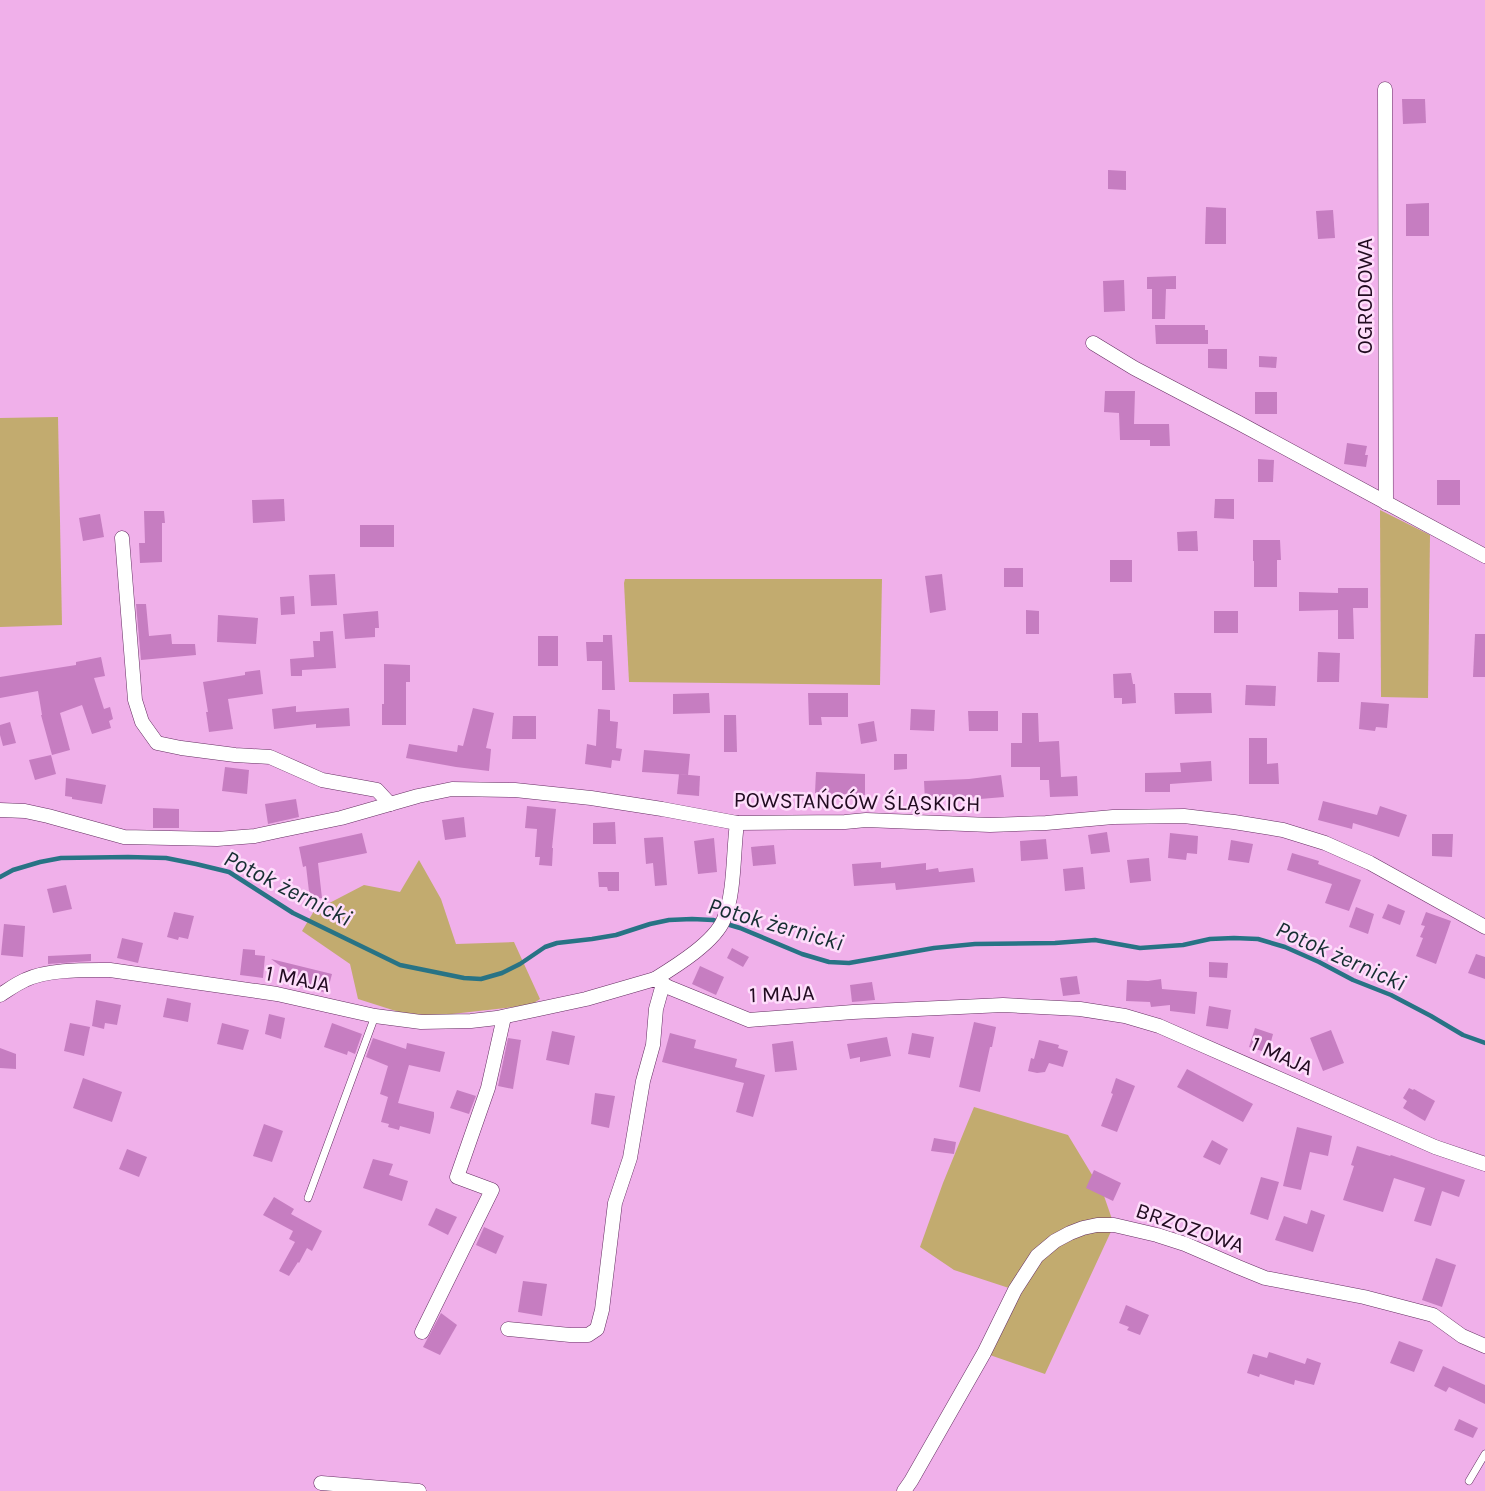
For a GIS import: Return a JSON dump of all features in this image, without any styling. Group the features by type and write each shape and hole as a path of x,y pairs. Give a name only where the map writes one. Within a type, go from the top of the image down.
{"street":[{"name":"OGRODOWA","path":"1385,89 1386,503"},
{"path":"1093,343 1134,368 1485,556"},
{"path":"122,538 135,699 142,722 157,743 235,755 270,757 322,780 377,790 390,804"},
{"name":"POWSTAŃCÓW ŚLĄSKICH","path":"0,810 25,811 48,816 124,837 217,839 255,836 341,818 418,796 452,789 515,790 591,798 736,823 866,820 990,825 1184,816 1284,830 1325,843 1370,863 1485,927"},
{"path":"508,1329 588,1335 597,1329 602,1310 615,1203 630,1158 642,1081 653,1045 659,982 710,939 724,921 731,888 736,823"},
{"name":"1 MAJA","path":"0,995 26,979 45,974 110,970 277,994 375,1016 421,1022 471,1021 504,1017 659,982 749,1020 853,1011 1003,1005 1068,1008 1125,1016 1159,1026 1435,1147 1485,1164"},
{"path":"422,1332 492,1190 457,1177 488,1088 504,1017"},
{"name":"BRZOZOWA","path":"904,1491 984,1353 1015,1290 1037,1256 1055,1241 1083,1228 1114,1225 1157,1235 1185,1244 1265,1278 1364,1297 1433,1315 1462,1336 1485,1346"},
{"path":"321,1483 419,1491"}],"lane":[{"path":"308,1198 375,1016"},
{"path":"1469,1481 1485,1454"}],"shaded area":[{"path":"58,417 62,625 0,627 0,418"},
{"path":"1380,510 1430,535 1428,698 1381,697"},
{"path":"625,579 882,579 880,685 629,682"},
{"path":"419,860 441,899 456,944 514,942 540,999 531,1005 434,1016 399,1012 358,999 350,964 302,931 314,911 364,885 400,892"},
{"path":"974,1107 1068,1135 1103,1193 1114,1225 1045,1374 984,1353 1015,1290 954,1270 920,1247"}],"building":[{"path":"1402,99 1425,99 1426,123 1403,124"},
{"path":"1108,170 1126,171 1126,190 1108,189"},
{"path":"1429,203 1429,236 1406,236 1406,204"},
{"path":"1206,207 1226,208 1226,244 1205,244"},
{"path":"1333,210 1335,238 1318,239 1316,211"},
{"path":"1176,276 1176,289 1166,289 1165,319 1152,319 1152,289 1147,289 1147,277"},
{"path":"1124,280 1125,311 1104,312 1103,281"},
{"path":"1155,325 1205,325 1205,330 1208,330 1208,344 1156,344"},
{"path":"1208,349 1227,349 1227,369 1208,368"},
{"path":"1259,356 1277,357 1276,368 1259,367"},
{"path":"1105,391 1135,391 1134,424 1169,424 1170,446 1150,446 1150,440 1120,440 1119,413 1104,412"},
{"path":"1255,392 1277,392 1277,414 1255,414"},
{"path":"1347,443 1367,446 1366,467 1344,464"},
{"path":"1258,459 1274,460 1273,482 1258,482"},
{"path":"1437,480 1460,480 1460,505 1437,505"},
{"path":"284,499 285,521 253,523 252,500"},
{"path":"1215,499 1234,499 1234,519 1214,518"},
{"path":"144,511 164,511 162,562 140,563 139,543 145,543"},
{"path":"100,514 104,537 83,541 79,518"},
{"path":"360,525 394,525 394,547 360,547"},
{"path":"1197,531 1198,551 1178,551 1177,532"},
{"path":"1253,540 1280,540 1281,560 1277,560 1277,587 1254,587"},
{"path":"1110,560 1132,560 1132,582 1110,582"},
{"path":"1004,568 1023,568 1023,587 1004,587"},
{"path":"335,574 337,605 311,606 309,575"},
{"path":"942,574 946,610 930,613 925,576"},
{"path":"1338,588 1368,588 1368,608 1353,608 1354,639 1338,639 1338,610 1299,611 1299,592 1338,593"},
{"path":"294,596 295,614 281,615 280,597"},
{"path":"136,604 146,604 149,636 171,634 172,644 195,644 196,655 141,660"},
{"path":"1026,610 1039,611 1039,634 1026,634"},
{"path":"378,611 379,628 375,628 375,637 345,639 343,614"},
{"path":"1214,611 1238,611 1238,633 1214,633"},
{"path":"218,615 258,618 256,644 217,642"},
{"path":"333,631 336,668 302,670 302,676 291,676 290,659 314,657 313,641 320,641 320,632"},
{"path":"1475,634 1485,634 1485,677 1473,677"},
{"path":"603,635 612,635 615,690 602,690 602,661 587,661 586,642 603,642"},
{"path":"538,636 558,636 558,666 538,666"},
{"path":"1318,652 1340,653 1339,682 1317,682"},
{"path":"101,657 105,676 94,678 104,709 110,707 113,719 109,721 111,728 92,734 82,705 60,713 70,750 52,755 41,715 38,691 0,698 0,677 76,665 76,662"},
{"path":"384,664 410,665 410,682 406,682 406,725 382,725"},
{"path":"260,670 263,694 228,699 233,729 209,732 203,682 245,675 245,672"},
{"path":"1131,673 1133,684 1135,684 1136,703 1122,704 1122,698 1114,698 1113,674"},
{"path":"1246,685 1276,686 1275,706 1245,705"},
{"path":"709,693 710,713 673,714 673,694"},
{"path":"808,693 848,693 848,717 821,717 822,725 809,725"},
{"path":"1174,693 1211,693 1212,713 1175,714"},
{"path":"1361,702 1389,704 1387,728 1376,727 1375,731 1359,729"},
{"path":"296,706 296,712 349,708 350,726 316,728 316,724 274,729 272,709"},
{"path":"473,708 494,713 486,748 491,749 489,771 406,758 409,744 457,752 458,745 463,746"},
{"path":"598,709 610,710 610,721 618,722 616,748 622,749 620,761 612,760 611,768 585,764 587,744 596,746"},
{"path":"911,709 935,710 934,731 910,730"},
{"path":"968,711 998,711 998,731 969,731"},
{"path":"1022,713 1038,713 1039,742 1059,741 1061,777 1077,776 1078,796 1050,797 1049,780 1040,780 1040,767 1011,767 1011,743 1022,743"},
{"path":"724,715 736,715 737,752 724,752"},
{"path":"513,716 536,716 536,739 512,739"},
{"path":"874,721 877,741 861,744 858,724"},
{"path":"10,722 16,743 3,746 0,725"},
{"path":"1249,738 1267,738 1267,764 1278,763 1279,784 1249,784"},
{"path":"644,750 690,754 688,775 642,772"},
{"path":"894,754 907,754 907,769 894,770"},
{"path":"51,755 56,774 35,780 29,760"},
{"path":"1211,761 1212,781 1170,784 1170,792 1145,792 1145,773 1181,772 1180,763"},
{"path":"225,767 249,770 247,794 222,791"},
{"path":"816,772 865,774 865,795 815,793"},
{"path":"679,774 700,776 699,796 677,794"},
{"path":"1001,775 1004,797 925,801 924,781"},
{"path":"66,778 106,785 102,804 65,796"},
{"path":"296,799 299,817 268,824 265,804"},
{"path":"1323,801 1377,815 1380,806 1407,815 1399,837 1353,823 1352,829 1318,820"},
{"path":"527,806 556,809 552,866 539,865 540,857 535,857 537,829 525,828"},
{"path":"153,808 179,809 179,828 153,828"},
{"path":"464,817 466,837 445,840 442,820"},
{"path":"615,822 616,844 593,844 593,823"},
{"path":"1107,832 1110,852 1091,854 1088,835"},
{"path":"362,833 367,853 318,863 322,898 310,900 306,866 303,867 299,847"},
{"path":"1170,833 1198,836 1197,854 1187,853 1186,860 1168,858"},
{"path":"1432,834 1453,834 1452,857 1432,856"},
{"path":"663,837 667,885 655,886 653,863 646,864 644,838"},
{"path":"714,838 717,872 698,874 694,841"},
{"path":"1046,839 1048,859 1021,861 1020,841"},
{"path":"1231,840 1253,844 1249,863 1228,860"},
{"path":"774,845 776,864 753,866 751,847"},
{"path":"1292,853 1319,861 1318,864 1361,880 1349,911 1325,903 1332,884 1287,870"},
{"path":"1149,858 1151,881 1130,883 1127,860"},
{"path":"881,862 881,868 926,863 926,870 938,868 939,872 973,868 975,882 896,890 895,883 854,886 852,864"},
{"path":"1083,867 1085,889 1065,891 1063,869"},
{"path":"598,872 619,872 619,891 608,891 607,887 599,887"},
{"path":"66,885 72,909 53,913 47,889"},
{"path":"1388,904 1405,911 1400,925 1382,918"},
{"path":"1356,907 1374,914 1368,934 1349,927"},
{"path":"174,912 194,916 188,939 179,937 178,940 167,937"},
{"path":"1426,912 1451,921 1436,964 1416,956 1423,938 1420,937 1425,926 1421,925"},
{"path":"4,924 25,926 23,957 1,955"},
{"path":"122,938 143,943 138,963 117,958"},
{"path":"732,948 749,957 743,967 727,958"},
{"path":"243,949 255,950 255,955 265,956 263,978 240,975"},
{"path":"91,954 91,961 48,964 48,956"},
{"path":"1476,954 1485,957 1485,979 1468,973"},
{"path":"271,959 332,974 327,993 300,986 301,981"},
{"path":"1209,962 1228,963 1227,978 1209,977"},
{"path":"700,966 724,977 716,995 692,984"},
{"path":"1077,976 1080,994 1063,996 1060,978"},
{"path":"1161,979 1162,989 1197,992 1195,1014 1170,1011 1170,1005 1151,1007 1150,1002 1126,1001 1127,980"},
{"path":"872,982 875,1000 852,1002 850,985"},
{"path":"167,998 191,1003 188,1022 163,1017"},
{"path":"96,1000 121,1005 117,1025 105,1023 104,1029 92,1026"},
{"path":"1209,1006 1231,1010 1228,1029 1206,1026"},
{"path":"269,1014 285,1018 281,1039 265,1034"},
{"path":"974,1022 996,1027 980,1092 959,1087"},
{"path":"70,1023 90,1027 84,1056 64,1051"},
{"path":"222,1023 249,1030 243,1050 217,1044"},
{"path":"332,1023 362,1034 355,1054 348,1051 347,1055 324,1047"},
{"path":"1255,1028 1273,1034 1268,1053 1249,1047"},
{"path":"1331,1030 1344,1063 1323,1071 1310,1038"},
{"path":"552,1031 575,1036 569,1065 546,1060"},
{"path":"670,1033 696,1040 694,1048 737,1059 735,1067 765,1075 753,1117 736,1112 744,1083 662,1062"},
{"path":"912,1033 934,1037 930,1058 908,1054"},
{"path":"887,1037 891,1056 860,1062 860,1057 850,1059 847,1044"},
{"path":"373,1038 406,1049 407,1043 445,1052 440,1072 409,1065 398,1103 434,1112 430,1134 400,1126 399,1130 381,1122 388,1097 380,1094 388,1066 366,1057"},
{"path":"508,1038 521,1040 513,1089 498,1086"},
{"path":"1039,1040 1059,1045 1058,1048 1068,1051 1063,1067 1049,1063 1045,1072 1028,1071"},
{"path":"793,1041 797,1070 775,1072 772,1044"},
{"path":"0,1048 16,1054 16,1069 0,1068"},
{"path":"1187,1069 1253,1104 1243,1122 1177,1087"},
{"path":"83,1078 122,1092 112,1122 73,1108"},
{"path":"1116,1078 1135,1086 1117,1132 1101,1126 1113,1094 1111,1093"},
{"path":"1409,1088 1435,1101 1425,1121 1403,1108 1407,1101 1403,1098"},
{"path":"457,1090 476,1096 469,1114 450,1108"},
{"path":"595,1093 615,1096 609,1128 591,1124"},
{"path":"264,1124 283,1131 272,1162 253,1156"},
{"path":"1297,1127 1332,1136 1328,1156 1310,1152 1301,1190 1283,1186"},
{"path":"934,1138 956,1142 954,1154 931,1151"},
{"path":"1212,1140 1228,1149 1220,1165 1203,1157"},
{"path":"1357,1146 1465,1180 1459,1197 1442,1191 1431,1226 1414,1221 1425,1188 1394,1178 1383,1212 1343,1200 1354,1166 1351,1165"},
{"path":"127,1149 147,1157 139,1177 119,1169"},
{"path":"373,1159 393,1164 389,1175 408,1181 402,1201 363,1188"},
{"path":"1094,1170 1121,1183 1113,1201 1086,1188"},
{"path":"1261,1177 1279,1182 1268,1220 1250,1214"},
{"path":"274,1197 294,1209 291,1214 322,1231 312,1251 307,1248 289,1276 279,1271 295,1242 289,1239 293,1231 263,1215"},
{"path":"436,1208 457,1217 448,1235 428,1225"},
{"path":"1311,1210 1325,1215 1313,1252 1275,1240 1284,1216 1307,1224"},
{"path":"484,1227 504,1236 496,1254 476,1245"},
{"path":"1436,1258 1456,1265 1442,1307 1422,1300"},
{"path":"523,1281 547,1284 542,1316 518,1312"},
{"path":"1126,1305 1149,1315 1140,1335 1127,1330 1129,1327 1119,1323"},
{"path":"441,1313 457,1325 440,1355 423,1347"},
{"path":"1399,1341 1423,1350 1414,1372 1390,1363"},
{"path":"1269,1352 1305,1364 1307,1358 1321,1363 1314,1385 1295,1380 1294,1385 1260,1374 1259,1377 1247,1373 1253,1354 1267,1358"},
{"path":"1443,1366 1485,1385 1485,1404 1449,1387 1446,1392 1434,1386"},
{"path":"1459,1419 1478,1428 1473,1438 1454,1430"}],"waterway":[{"name":"Potok żernicki","path":"0,877 13,870 61,858 166,858 196,864 229,872 293,913 400,965 464,978 481,979 502,973 545,947 557,943 616,935 669,920 713,920 740,928 802,954 829,962 849,963 934,948 975,944 1095,940 1140,948 1183,945 1210,939 1258,939 1285,947 1319,962 1353,980 1391,995 1463,1035 1485,1043"}]}
